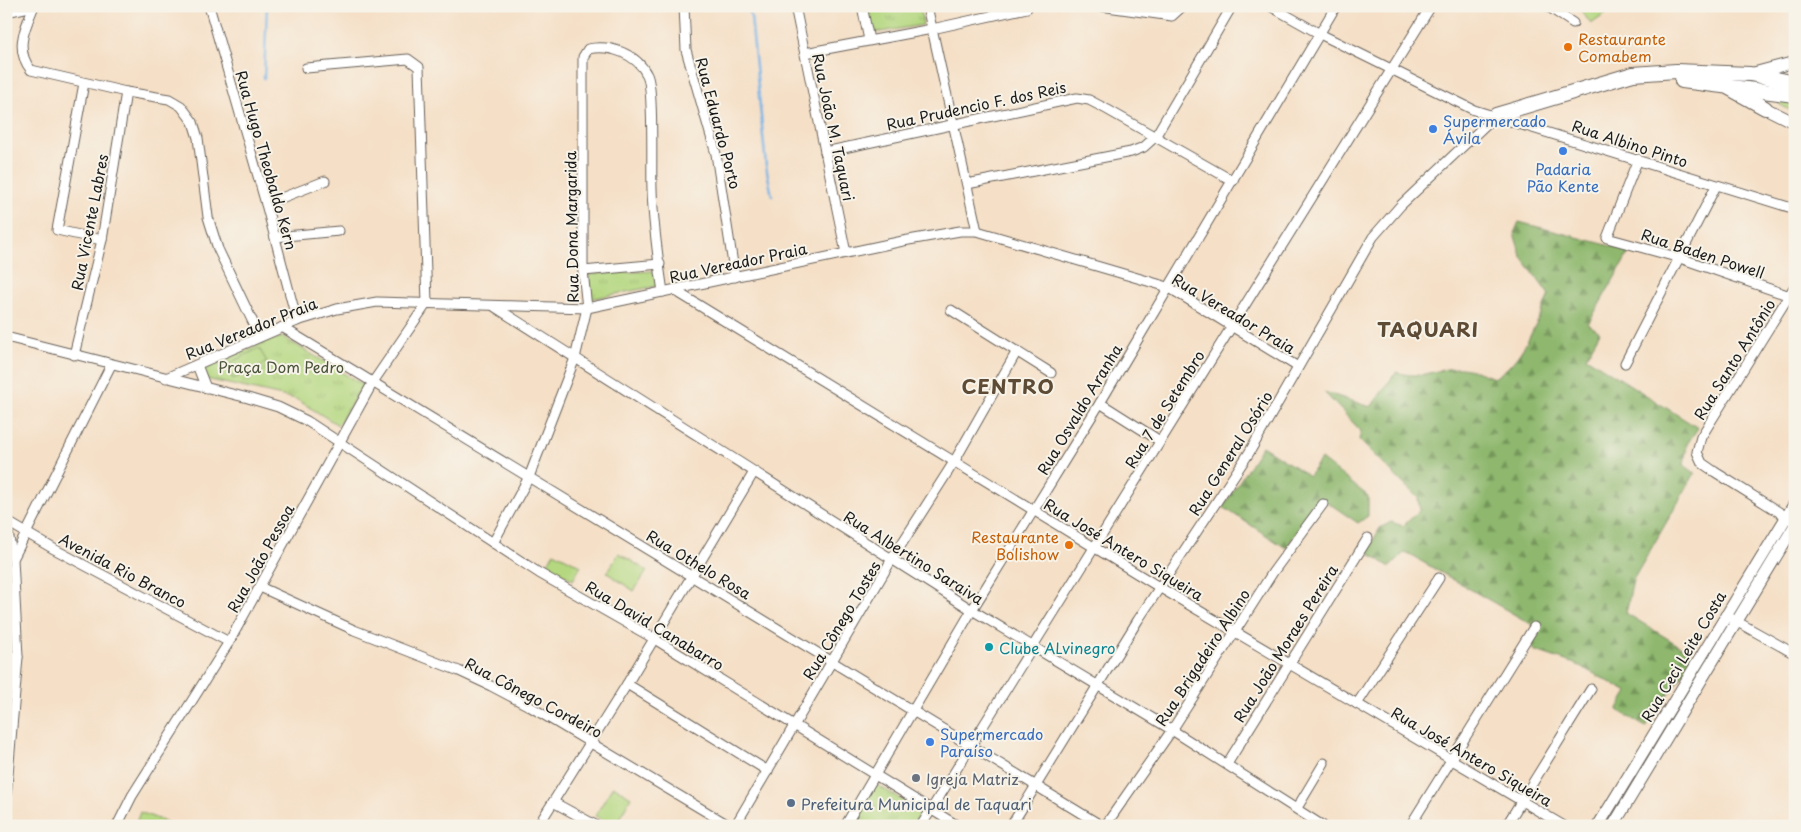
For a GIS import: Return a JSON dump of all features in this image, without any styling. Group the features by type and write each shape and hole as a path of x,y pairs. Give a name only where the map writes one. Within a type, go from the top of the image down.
{"main road":[{"path":"1496,116 1609,80 1692,80 1750,74 1795,83"},
{"path":"1722,78 1749,89 1788,94"},
{"path":"1722,78 1770,109 1775,99 1788,94"}],"street":[{"path":"6,12 34,6"},
{"path":"34,6 25,29 21,48 24,61 31,70 126,92 169,99 181,106 193,122 198,138 208,217 218,249 260,337"},
{"name":"Rua Hugo Theobaldo Kern","path":"208,6 276,237 297,321"},
{"name":"Rua Eduardo Porto","path":"684,6 686,50 716,154 735,276"},
{"name":"Rua João M. Taquari","path":"795,6 846,253"},
{"path":"862,6 869,40"},
{"path":"927,6 977,231"},
{"path":"1100,6 1172,16 1183,6"},
{"path":"967,184 1131,152 1144,147 1155,137 1232,6"},
{"name":"Rua Albino Pinto","path":"1270,6 1320,34 1393,68 1474,110 1638,159 1716,186 1795,209"},
{"name":"Rua Osvaldo Aranha","path":"845,826 972,610 1100,403 1336,6"},
{"name":"Rua 7 de Setembro","path":"921,826 1431,6"},
{"path":"1547,6 1573,23"},
{"path":"805,53 932,29 1027,8"},
{"name":"Rua Dona Margarida","path":"493,543 529,477 575,358 587,308 583,271 583,57 584,52 593,48 610,48 621,52 643,68 650,84 652,192 660,264"},
{"path":"306,68 408,59 419,67 427,303"},
{"path":"1789,64 1750,74 1747,82 1749,89 1770,109 1795,123"},
{"path":"1770,109 1766,90 1772,78 1789,64"},
{"path":"84,83 56,230 102,240"},
{"name":"Rua Vicente Labres","path":"74,356 102,240 126,92"},
{"name":"Rua Prudencio F. dos Reis","path":"825,152 953,123 1077,98 1089,100 1108,110 1233,181"},
{"name":"Rua General Osório","path":"1011,826 1159,587 1249,453 1373,238 1385,222 1496,116"},
{"name":"Rua Baden Powell","path":"1638,159 1608,238 1680,258 1790,296"},
{"path":"266,204 325,181"},
{"path":"1625,364 1716,186"},
{"path":"276,237 339,231"},
{"name":"Rua Vereador Praia","path":"166,378 282,327 337,309 377,302 587,308 846,253 960,231 977,231 1168,287 1298,367"},
{"path":"583,271 660,264 663,292"},
{"name":"Rua Santo Antônio","path":"1792,521 1702,463 1696,452 1697,446 1795,286"},
{"name":"Rua José Antero Siqueira","path":"674,290 1159,587 1564,826"},
{"name":"Rua João Pessoa","path":"117,826 132,796 229,642 374,382 427,303"},
{"name":"Rua Albertino Saraiva","path":"494,306 892,560 1033,648 1172,730 1323,826"},
{"path":"951,310 1051,373"},
{"name":"Rua Othelo Rosa","path":"282,327 1103,826"},
{"name":"Rua David Canabarro","path":"6,337 278,407 307,421 539,573 653,638 958,826"},
{"name":"Rua Cônego Tostes","path":"735,826 892,560 954,462 1017,351"},
{"path":"13,559 111,365"},
{"path":"197,365 206,388"},
{"path":"1100,403 1160,441"},
{"path":"539,825 627,684 754,472"},
{"name":"Rua Ceci Leite Costa","path":"1613,826 1736,621 1792,521 1795,503"},
{"name":"Rua Brigadeiro Albino","path":"1103,826 1172,730 1273,572 1323,504"},
{"name":"Rua Ceci Leite Costa","path":"1598,826 1725,615 1792,521"},
{"path":"6,522 13,559 18,657 6,798"},
{"name":"Avenida Rio Branco","path":"6,522 229,642"},
{"name":"Rua João Moraes Pereira","path":"1226,764 1368,538"},
{"path":"1358,704 1438,578"},
{"name":"Rua Cônego Cordeiro","path":"260,587 354,630 459,671 530,706 730,826"},
{"path":"1725,615 1795,654"},
{"path":"1410,826 1534,627"},
{"path":"6,656 18,657"},
{"path":"627,684 768,771"},
{"path":"1506,826 1520,800 1591,689"},
{"path":"1297,808 1324,763"},
{"path":"1628,776 1639,783"},
{"path":"553,802 597,826"}],"green space":[{"path":"868,6 920,6 923,25 874,33"},
{"path":"1584,6 1617,6 1591,24 1580,9"},
{"path":"1781,99 1795,102 1795,113 1779,104"},
{"path":"1519,222 1630,251 1588,324 1600,332 1586,357 1698,428 1687,444 1684,465 1695,473 1633,580 1626,613 1696,656 1646,727 1617,710 1628,692 1578,665 1533,650 1532,646 1538,628 1405,552 1390,567 1367,552 1380,528 1391,522 1403,526 1420,510 1418,498 1359,440 1361,431 1324,392 1371,407 1396,372 1420,375 1446,369 1465,368 1494,378 1504,371 1513,362 1527,341 1549,295 1521,256 1514,233"},
{"path":"656,271 657,286 590,299 589,274"},
{"name":"Praça Dom Pedro","path":"283,337 363,385 338,425 296,399 206,379 202,370 264,342"},
{"path":"259,348 267,362 233,379 226,365"},
{"path":"1262,446 1309,476 1321,459 1368,496 1368,516 1358,523 1321,498 1286,548 1223,507"},
{"path":"554,552 581,566 573,580 547,565"},
{"path":"619,553 647,571 634,591 607,573"},
{"path":"875,784 921,811 913,826 851,826"},
{"path":"613,786 631,797 615,826 595,816"},
{"path":"140,812 176,826 135,826"}],"waterway":[{"path":"264,78 267,6"},
{"path":"747,6 751,17 766,166 772,196"}],"place":[{"name":"Restaurante Comabem","path":"1568,47"},
{"name":"Supermercado Ávila","path":"1433,129"},
{"name":"Padaria Pão Kente","path":"1563,151"},
{"name":"Restaurante Bolishow","path":"1069,545"},
{"name":"Clube ALvinegro","path":"989,647"},
{"name":"Supermercado Paraíso","path":"930,742"},
{"name":"Igreja Matriz","path":"916,778"},
{"name":"Prefeitura Municipal de Taquari","path":"791,803"}],"district":[{"name":"TAQUARI","path":"1428,329"},
{"name":"CENTRO","path":"1008,386"}]}
